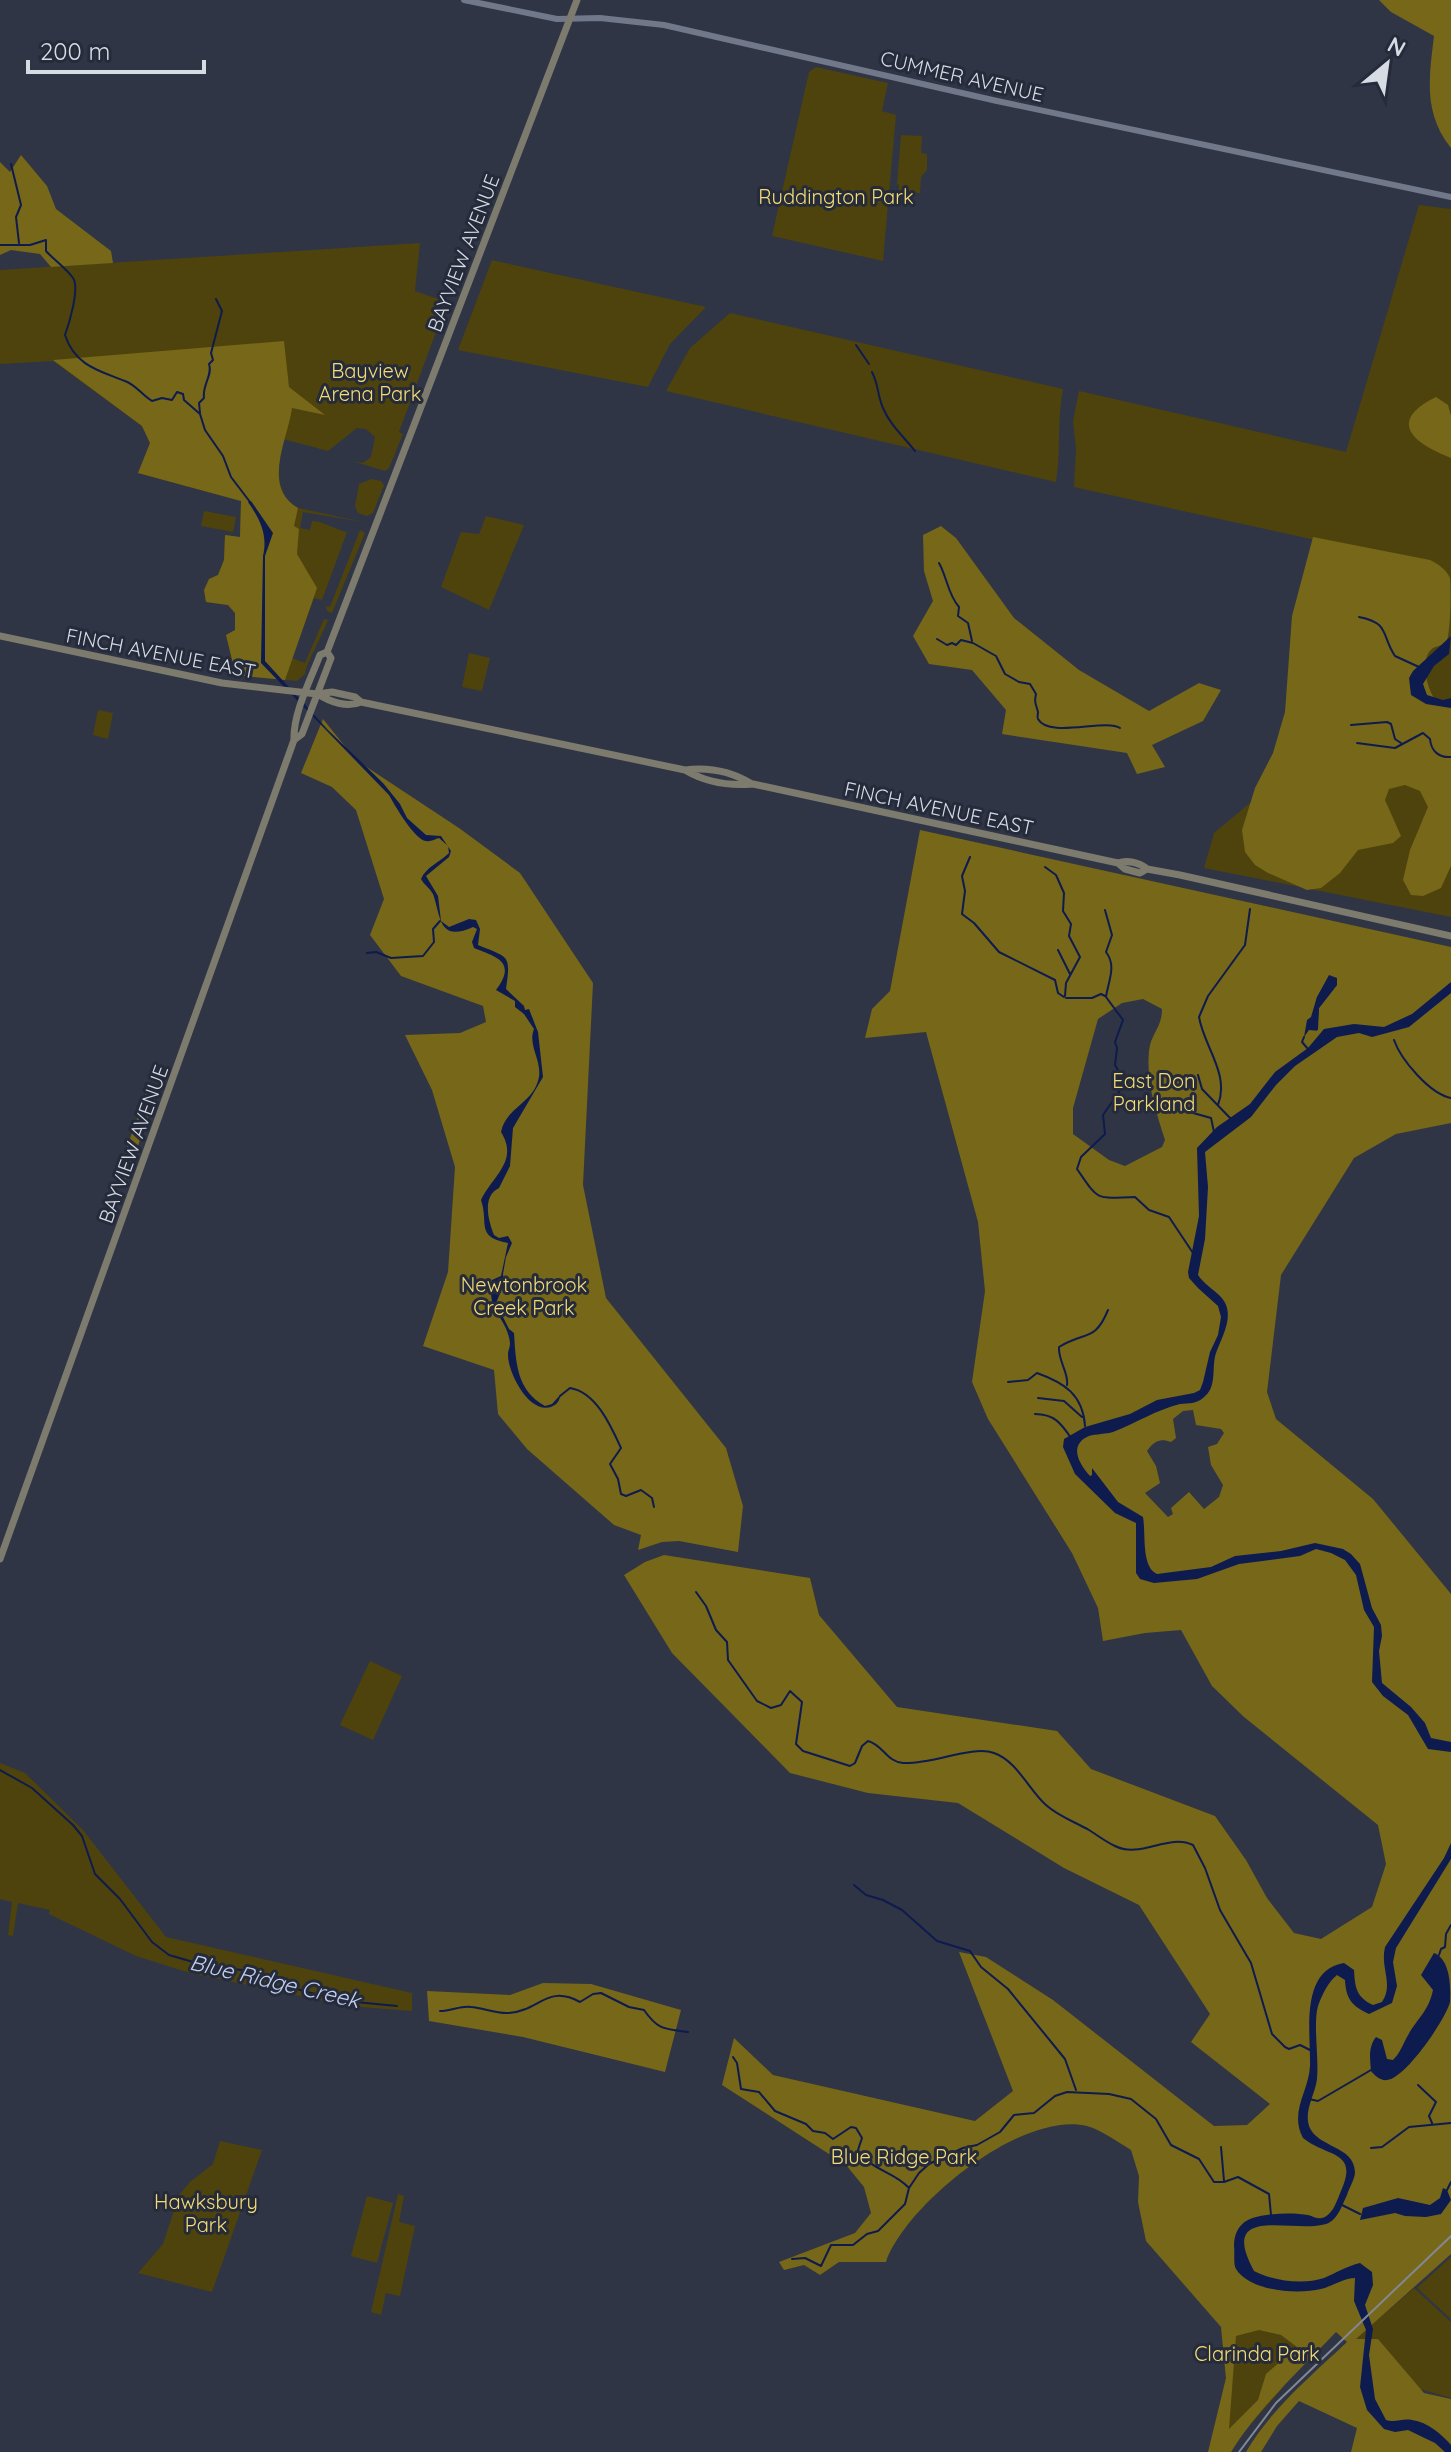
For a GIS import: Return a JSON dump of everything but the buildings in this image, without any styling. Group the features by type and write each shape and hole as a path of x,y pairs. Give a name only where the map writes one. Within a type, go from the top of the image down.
{"main road":[{"name":"BAYVIEW AVENUE","path":"0,1559 294,740 294,730 320,655 327,652 577,0"},
{"name":"FINCH AVENUE EAST","path":"0,636 209,680 306,693 332,692 355,697 361,702 685,770 698,778 735,786 753,784 1118,863 1125,869 1140,873 1147,869 1451,936"},
{"name":"BAYVIEW AVENUE","path":"294,740 302,734 331,658 327,652"}],"street":[{"name":"CUMMER AVENUE","path":"464,0 545,17 600,18 664,25 997,101 1451,197"}],"green space":[{"path":"1379,0 1451,0 1451,148 1442,135 1432,108 1430,80 1434,36 1391,12"},
{"name":"Ruddington Park","path":"816,67 888,83 882,111 896,115 883,261 772,236 809,72"},
{"path":"901,135 922,136 921,153 927,154 927,170 921,177 920,193 899,192"},
{"path":"21,155 47,186 56,209 111,251 113,263 51,267 40,254 11,250 0,255 0,162 10,172"},
{"path":"1419,205 1451,209 1451,917 1204,868 1214,833 1268,788 1296,710 1307,560 1315,540 1074,487 1076,449 1073,421 1079,391 1346,452"},
{"name":"Bayview Arena Park","path":"420,243 415,291 447,302 399,432 403,434 389,468 385,471 352,461 363,463 371,457 375,437 366,429 357,428 328,451 283,439 279,478 284,495 290,502 298,508 363,522 303,512 300,528 310,530 312,521 316,521 347,532 322,600 314,598 292,658 305,663 324,619 328,620 305,674 297,681 234,675 226,635 235,630 235,613 228,605 206,602 204,590 209,579 218,575 224,560 225,535 240,537 241,501 138,473 150,443 142,426 53,361 0,364 0,270"},
{"path":"492,260 706,307 670,344 648,387 458,350"},
{"path":"730,313 1063,389 1056,482 666,391 690,348"},
{"path":"284,341 289,387 325,415 292,408 280,462 281,488 287,499 298,508 294,526 299,529 297,554 317,588 285,680 234,675 226,635 235,630 235,613 228,605 206,602 204,590 209,579 218,575 224,560 225,535 240,537 241,501 138,473 150,443 142,426 53,360"},
{"path":"1436,397 1448,405 1451,416 1451,458 1417,439 1409,424 1412,415 1421,406"},
{"path":"371,479 384,485 373,513 367,516 358,513 355,506 359,484"},
{"path":"204,511 236,517 233,532 201,526"},
{"path":"486,516 524,525 489,610 441,587 461,532 479,534"},
{"path":"941,526 956,538 1014,618 1079,670 1149,711 1199,683 1221,690 1203,721 1152,745 1165,767 1137,774 1127,753 1002,734 1006,710 972,670 929,664 913,636 933,601 924,571 923,535"},
{"path":"360,530 365,533 332,613 327,611 326,606 330,607"},
{"path":"1313,537 1430,560 1442,567 1450,578 1448,638 1446,644 1433,648 1425,665 1434,698 1451,702 1451,866 1441,888 1423,896 1411,895 1403,880 1410,850 1428,807 1420,791 1405,785 1389,789 1385,800 1401,836 1393,843 1358,850 1340,873 1321,888 1307,890 1268,873 1255,865 1245,852 1242,830 1255,788 1273,753 1285,712 1292,616"},
{"path":"469,653 490,658 482,691 462,687"},
{"path":"98,710 113,713 108,739 93,735"},
{"name":"Newtonbrook Creek Park","path":"323,719 356,760 459,828 520,873 593,983 583,1185 606,1298 726,1448 743,1506 738,1552 679,1541 662,1542 638,1550 641,1535 614,1525 527,1449 498,1414 494,1370 423,1346 448,1272 455,1167 432,1090 405,1035 460,1033 486,1022 483,1006 401,976 370,935 384,899 356,810 332,787 301,773"},
{"path":"920,830 1451,947 1451,1123 1396,1134 1354,1158 1281,1275 1267,1392 1276,1419 1373,1499 1451,1594 1451,2254 1356,2339 1378,2339 1424,2393 1451,2399 1451,2452 1351,2452 1357,2428 1299,2401 1277,2426 1261,2452 1246,2452 1279,2407 1347,2342 1336,2332 1267,2404 1231,2452 1208,2452 1226,2378 1221,2327 1146,2241 1138,2202 1139,2176 1131,2150 1087,2126 1061,2125 1031,2132 970,2166 917,2214 886,2262 839,2262 820,2275 804,2265 784,2270 779,2262 855,2233 871,2213 864,2187 846,2165 722,2085 734,2038 773,2075 975,2121 1013,2091 959,1952 986,1957 1053,2000 1214,2126 1247,2125 1270,2104 1191,2042 1210,2014 1139,1905 1064,1868 958,1803 868,1793 790,1773 672,1653 624,1575 664,1555 810,1578 819,1615 897,1707 1057,1731 1091,1769 1215,1816 1246,1860 1267,1898 1294,1933 1321,1939 1372,1907 1386,1864 1378,1825 1244,1717 1212,1686 1181,1630 1103,1641 1098,1608 1072,1553 988,1419 972,1382 985,1291 978,1222 926,1032 865,1038 872,1009 890,991","holes":["1328,979 1337,985 1319,1008 1317,1031 1309,1030 1317,997","1143,999 1162,1009 1150,1045 1148,1063 1152,1097 1165,1140 1162,1147 1125,1166 1109,1160 1073,1134 1073,1108 1098,1019 1122,1003","1193,1410 1196,1425 1221,1429 1224,1433 1217,1444 1208,1447 1211,1465 1223,1485 1219,1497 1204,1509 1189,1492 1171,1508 1173,1514 1168,1517 1145,1493 1160,1483 1156,1466 1147,1451 1158,1441 1171,1442 1176,1438 1173,1419 1183,1411","1259,2330 1281,2335 1297,2347 1266,2374 1258,2400 1229,2429 1236,2336"]},
{"path":"149,1085 159,1087 125,1182 117,1175"},
{"path":"370,1661 402,1676 373,1740 340,1725"},
{"path":"0,1763 25,1773 83,1830 166,1937 412,1993 412,2011 348,2006 190,1973 136,1956 49,1914 50,1910 18,1903 13,1936 8,1935 12,1902 0,1899"},
{"path":"543,1983 591,1984 681,2010 665,2072 523,2037 429,2021 427,1991 510,1995"},
{"name":"Hawksbury Park","path":"220,2141 262,2150 212,2292 138,2273 163,2244 179,2195 213,2164"},
{"path":"398,2194 404,2196 399,2222 415,2226 400,2296 386,2293 381,2315 371,2312"},
{"path":"367,2196 393,2203 377,2263 351,2256"},
{"path":"1451,2257 1451,2319 1417,2288"},
{"path":"1414,2288 1451,2322 1451,2398 1382,2378 1319,2371"},
{"name":"Clarinda Park","path":"1255,2316 1315,2345 1242,2434 1231,2452 1211,2446 1226,2378 1221,2327"}],"shaded area":[{"path":"251,501 273,533 265,556 265,661 328,730 383,783 407,818 426,835 441,836 447,845 439,838 426,841 416,835 389,795 261,663 264,534 248,502"},
{"path":"1451,636 1449,654 1434,666 1423,684 1427,695 1443,700 1451,698 1451,708 1426,704 1411,695 1409,678"},
{"path":"448,847 451,851 449,857 426,876 438,896 441,921 433,894 421,879 449,853"},
{"path":"469,919 476,920 480,929 478,945 506,959 506,989 525,1010 529,1009 538,1032 543,1077 513,1128 510,1166 499,1188 490,1197 488,1209 494,1235 499,1238 508,1236 512,1243 506,1257 504,1284 496,1303 514,1333 519,1374 528,1392 545,1406 552,1404 561,1394 558,1402 551,1407 543,1408 528,1398 512,1372 508,1334 494,1307 491,1291 492,1280 501,1276 508,1243 487,1233 481,1200 506,1160 506,1142 501,1132 504,1124 535,1089 538,1081 539,1067 532,1035 534,1029 515,1007 515,1001 496,990 505,973 504,967 497,958 474,948 472,942 477,929 473,927 453,932 441,921 449,927"},
{"path":"1329,975 1337,978 1337,985 1319,1008 1318,1030 1309,1030 1304,1037 1307,1020"},
{"path":"1451,982 1451,993 1409,1027 1372,1037 1359,1033 1337,1037 1295,1066 1251,1117 1205,1152 1208,1187 1205,1239 1198,1275 1225,1303 1228,1317 1216,1353 1211,1388 1198,1401 1163,1410 1113,1432 1089,1436 1077,1449 1079,1460 1090,1476 1092,1468 1118,1502 1143,1517 1146,1557 1148,1565 1157,1574 1211,1567 1235,1556 1281,1551 1315,1543 1343,1549 1351,1554 1360,1564 1372,1608 1381,1625 1379,1651 1382,1683 1411,1707 1425,1723 1431,1738 1451,1742 1451,1752 1428,1749 1408,1715 1383,1696 1372,1682 1374,1627 1364,1610 1356,1575 1345,1560 1316,1549 1300,1556 1239,1564 1197,1579 1154,1583 1140,1579 1136,1573 1136,1523 1115,1513 1075,1474 1063,1447 1064,1439 1085,1427 1130,1414 1157,1400 1200,1390 1221,1317 1218,1306 1189,1278 1188,1272 1199,1216 1197,1148 1217,1127 1250,1104 1275,1072 1308,1048 1324,1029 1354,1024 1384,1027 1412,1014"},
{"path":"1451,1843 1451,1859 1396,1948 1393,1962 1397,1986 1392,2003 1369,2014 1363,2011 1351,2001 1345,1980 1337,1975 1318,2006 1317,2079 1308,2120 1319,2139 1342,2151 1353,2163 1354,2178 1339,2212 1326,2224 1264,2226 1252,2229 1245,2236 1245,2250 1254,2271 1270,2277 1288,2281 1316,2280 1360,2263 1372,2272 1373,2285 1365,2305 1373,2329 1369,2355 1375,2399 1386,2420 1412,2420 1434,2429 1451,2445 1451,2452 1445,2452 1435,2443 1408,2430 1395,2432 1384,2429 1367,2410 1360,2387 1366,2330 1354,2301 1355,2278 1311,2291 1262,2287 1236,2269 1234,2246 1239,2228 1253,2218 1286,2213 1320,2218 1328,2215 1335,2206 1346,2178 1346,2168 1338,2157 1303,2138 1298,2119 1309,2075 1309,2022 1314,1990 1330,1968 1344,1963 1354,1970 1356,1986 1363,1999 1373,2005 1382,2002 1387,1989 1385,1947"},
{"path":"1434,1953 1443,1961 1448,1974 1450,2002 1447,2010 1424,2047 1404,2070 1387,2080 1380,2079 1371,2071 1372,2045 1376,2037 1382,2040 1387,2059 1393,2060 1397,2055 1431,1998 1433,1990 1421,1975"},
{"path":"1443,2188 1451,2200 1441,2214 1426,2217 1395,2213 1360,2220 1363,2208 1398,2198 1430,2205 1440,2198"}],"waterway":[{"path":"11,164 21,205 16,217 19,243"},
{"path":"0,245 30,245 46,240 46,251 75,283 65,335 75,354 89,366 129,383 152,401 162,398 172,400 177,392 183,394 184,400 200,414 205,430 223,456 231,477 250,502"},
{"path":"200,413 199,403 204,398 222,311 216,299"},
{"path":"856,345 869,364"},
{"path":"872,372 886,414 915,451"},
{"path":"939,563 959,607 958,616 968,623 972,641"},
{"path":"1359,617 1380,626 1395,656 1419,667"},
{"path":"937,639 947,645 956,645 961,640 973,643 996,656 1005,674 1030,684 1036,694 1038,718 1044,725 1120,728"},
{"path":"1351,725 1387,722 1391,724 1395,739 1401,743"},
{"path":"1357,743 1395,748 1423,733 1430,739 1436,753 1451,757"},
{"path":"970,857 962,876 965,891 962,914 999,952 1055,980 1058,993 1064,997"},
{"path":"1045,867 1056,875 1064,893 1063,911 1071,924 1069,936 1080,957 1066,983 1065,996"},
{"path":"1218,1105 1221,1094 1219,1071 1199,1017 1208,996 1245,945 1250,909"},
{"path":"1105,910 1112,935 1106,952 1111,963 1106,997 1123,1020 1115,1042 1115,1065 1123,1079 1123,1086 1103,1115 1105,1134 1081,1157 1077,1169 1099,1196 1135,1197 1149,1210 1169,1217 1193,1253"},
{"path":"367,953 376,952 391,958 423,956 434,942 433,929 440,921"},
{"path":"1058,950 1070,974"},
{"path":"1066,998 1105,996"},
{"path":"1304,1037 1302,1042 1308,1049"},
{"path":"1394,1040 1417,1075 1434,1090 1451,1098"},
{"path":"1198,1075 1202,1089 1232,1120"},
{"path":"1192,1102 1186,1099 1180,1106 1186,1111 1211,1118 1214,1132"},
{"path":"1067,1385 1059,1347 1094,1332 1108,1310"},
{"path":"1008,1382 1028,1380 1037,1373 1056,1381 1076,1398 1084,1415 1085,1426"},
{"path":"560,1396 570,1388 588,1396 595,1403 621,1448 610,1464 621,1494 626,1496 641,1490 652,1498 654,1507"},
{"path":"1038,1398 1064,1401 1082,1417"},
{"path":"1035,1414 1056,1420 1071,1438"},
{"path":"696,1592 716,1630 727,1642 728,1660 757,1701 771,1708 781,1705 790,1691 802,1702 796,1744 803,1751 850,1766 868,1741 893,1760 903,1763 974,1751 994,1753 1009,1762 1051,1809 1115,1846 1135,1850 1174,1842 1193,1845 1220,1910 1251,1963 1272,2034 1289,2049 1300,2045 1310,2050"},
{"name":"Blue Ridge Creek","path":"0,1770 32,1788 73,1825 82,1836 95,1874 120,1899 152,1942 169,1955 207,1966 250,1971 303,1991 345,2001 397,2006"},
{"path":"854,1885 866,1895 902,1910 937,1941 970,1951 981,1967 1008,1989 1065,2059 1076,2090"},
{"path":"1439,1955 1445,1947 1446,1934 1451,1925"},
{"name":"Blue Ridge Creek","path":"440,2011 468,2007 509,2013 551,1997 569,1997 580,2002 601,1993 629,2007 644,2010 662,2027 688,2032"},
{"name":"Blue Ridge Creek","path":"733,2057 737,2063 741,2089 759,2092 775,2111 833,2139 851,2127 856,2128 862,2138 858,2150 863,2157 908,2187"},
{"path":"1309,2099 1318,2101 1371,2070"},
{"path":"1418,2085 1436,2102 1429,2116 1432,2123"},
{"name":"Blue Ridge Creek","path":"792,2259 805,2258 821,2266 831,2245 853,2245 867,2234 878,2231 905,2204 909,2188 929,2164 977,2145 1000,2132 1014,2115 1034,2113 1055,2096 1067,2092 1109,2094 1131,2099 1156,2119 1171,2145 1199,2159 1214,2182 1238,2177 1269,2194 1271,2215"},
{"path":"1371,2148 1382,2147 1409,2127 1451,2123"},
{"path":"1221,2147 1224,2181"},
{"path":"1447,2190 1451,2182"},
{"path":"1340,2204 1360,2214"}],"railway":[{"path":"1239,2452 1276,2403 1451,2236"}],"park label":[{"name":"East Don Parkland","path":"1154,1092"},
{"name":"Blue Ridge Park","path":"904,2156"}]}
